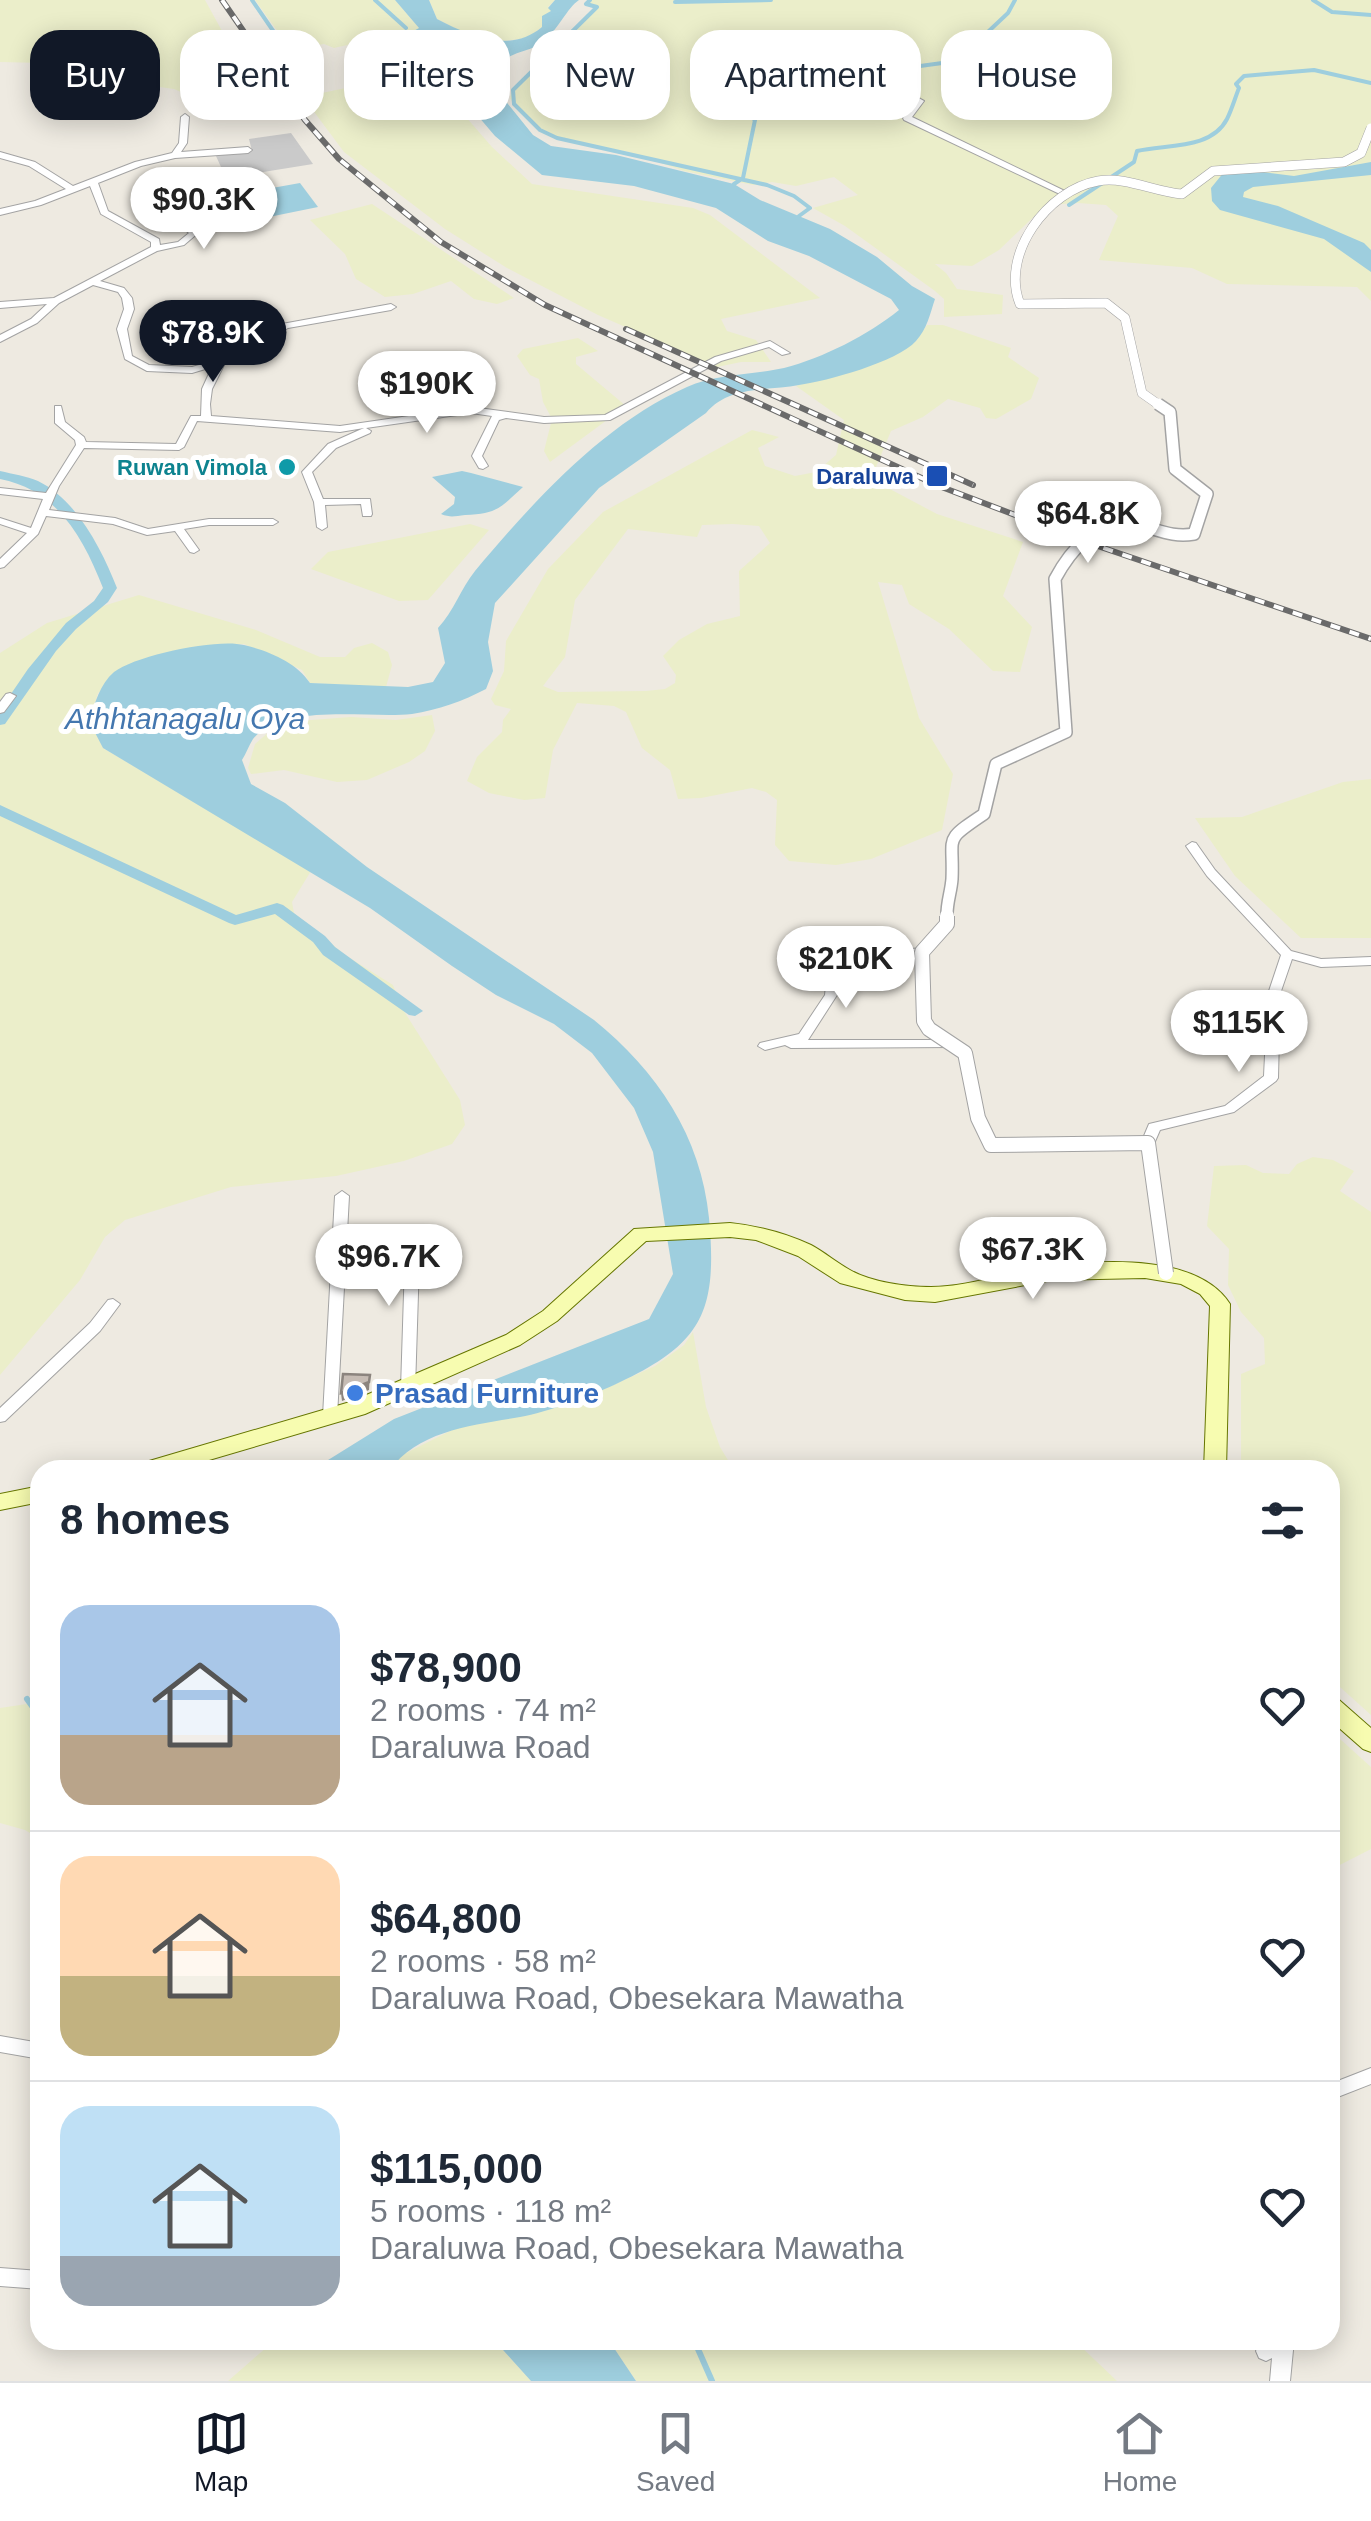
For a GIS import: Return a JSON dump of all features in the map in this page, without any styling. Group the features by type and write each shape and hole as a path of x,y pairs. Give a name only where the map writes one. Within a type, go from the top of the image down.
{"street":[{"path":"174,154 182,148 185,120"},
{"path":"911,120 1067,194"},
{"path":"950,1044 773,1045 803,1037 818,1016 831,995 833,960 922,952 947,924 946,902 952,881 948,847 959,831 984,814 996,764 1066,732 1055,579 1064,560 1107,523 1132,523 1173,539 1194,534 1207,494 1175,469 1170,412 1142,393 1125,318 1106,303 1020,304 1014,295 1015,256 1045,212 1067,194 1102,181 1182,194 1213,171 1344,162 1361,153 1371,128"},
{"path":"0,212 174,154 248,150"},
{"path":"0,154 32,164 72,189"},
{"path":"92,181 104,212 146,234 156,242 155,248"},
{"path":"0,338 34,321 56,301 155,248 173,247 190,238 194,233 182,223"},
{"path":"94,282 121,290 127,298 130,309 122,329 128,357 147,368 192,370 220,362 284,326 391,307"},
{"path":"0,305 56,301"},
{"path":"81,445 178,447 194,418 340,429 471,410 544,420 607,418 718,359 770,344 785,353"},
{"path":"208,418 203,405 212,374 220,362"},
{"path":"0,565 34,532 81,445 80,439 60,424 58,408"},
{"path":"483,466 477,456 488,427 502,416"},
{"path":"322,527 319,502 307,472 316,458 332,446 385,422"},
{"path":"0,491 50,497"},
{"path":"319,502 366,501 367,514"},
{"path":"44,513 115,520 146,532 209,522 273,522"},
{"path":"0,521 34,532"},
{"path":"179,529 194,550"},
{"path":"0,710 10,696"},
{"path":"1192,846 1211,873 1287,954 1321,963 1371,961"},
{"path":"922,952 924,1021 964,1052 978,1118 991,1145 1148,1143"},
{"path":"1166,1273 1148,1143 1154,1127 1229,1109 1271,1078 1274,994 1287,954"},
{"path":"330,1416 342,1196"},
{"path":"408,1389 414,1230"},
{"path":"181,1460 408,1389 513,1340 577,1293 630,1241 656,1232 730,1230 784,1241 847,1278 905,1292 935,1295 1052,1274 1109,1270 1166,1273 1207,1289 1220,1304 1214,1460"},
{"path":"0,1416 95,1327 113,1304"},
{"path":"0,1502 30,1496"},
{"path":"1340,1715 1371,1742"},
{"path":"0,2044 30,2049"},
{"path":"1340,2088 1371,2076"},
{"path":"0,2277 30,2279"},
{"path":"1275,2350 1280,2381"}],"shaded area":[{"path":"291,133 313,164 226,178 216,156 252,151 249,139"}],"green space":[{"path":"0,0 205,0 221,30 180,30 180,92 160,87 160,30 30,30 30,63 0,62"},
{"path":"255,0 395,0 420,29 344,30 344,46 334,48 324,44 324,30 277,30"},
{"path":"429,0 555,0 548,7 552,10 542,19 542,27 530,30 528,38 510,40 510,30 458,30 437,19"},
{"path":"590,0 1371,0 1371,301 1357,287 1227,284 1192,268 1099,260 1118,216 1106,205 1078,203 1046,205 999,250 972,266 935,264 957,289 1003,295 1002,314 944,317 944,299 935,291 845,226 813,208 858,195 834,177 796,186 772,182 753,185 684,171 629,152 555,138 540,130 530,120 670,120 670,30 574,30 597,8 586,4"},
{"path":"530,73 530,120 510,98 512,90"},
{"path":"344,88 344,120 469,120 532,184 693,208 710,215 820,298 721,319 727,331 756,340 771,362 717,367 598,315 507,268 445,229 344,152 320,120 324,120 324,93"},
{"path":"372,204 514,298 497,304 474,299 451,281 413,294 385,297 356,279 345,254 310,220"},
{"path":"927,325 943,325 1011,348 1008,357 1039,378 1031,399 996,419 986,418 980,408 948,399 923,417 891,431 871,479 937,514 1023,542 1003,596 1032,627 1020,672 993,671 949,629 909,604 902,585 878,582 919,718 953,774 942,830 871,859 836,865 789,861 775,845 777,800 752,788 678,799 670,770 642,748 626,712 614,706 577,703 553,750 545,798 524,800 489,793 467,781 477,757 502,732 503,720 511,709 495,705 491,699 504,671 506,641 548,569 603,512 752,430 779,437 758,448 765,466 795,476 816,472 836,455 844,420 796,386 897,353 916,341","holes":["702,525 759,526 770,543 739,571 740,616 707,624 679,640 663,656 676,675 675,683 665,689 646,691 558,692 543,686 565,657 575,600 628,529 697,537"]},
{"path":"578,338 598,351 576,357 576,364 626,406 550,462 544,451 552,419 543,402 539,379 530,375 517,356 523,349"},
{"path":"470,524 489,530 428,600 399,601 311,569 328,552"},
{"path":"139,595 256,630 320,657 345,657 354,648 372,643 388,652 392,665 386,687 310,683 302,670 244,644 192,647 98,693 90,721 103,748 311,871 292,902 294,913 345,955 393,985 402,1008 460,1100 465,1125 452,1144 404,1161 336,1176 231,1187 125,1220 105,1237 80,1280 0,1375 0,653 47,623"},
{"path":"432,715 435,731 425,751 367,780 337,782 284,770 251,774 248,768 255,744 270,731 298,721 351,717 396,720"},
{"path":"1371,779 1371,938 1301,938 1235,876 1195,818 1242,817 1343,782"},
{"path":"1313,1157 1333,1160 1354,1171 1340,1191 1371,1212 1371,1715 1340,1687 1340,1460 1241,1460 1241,1374 1265,1364 1264,1338 1241,1312 1228,1285 1229,1249 1207,1226 1214,1166 1246,1165 1263,1173 1289,1174 1297,1164"},
{"path":"693,1332 706,1407 728,1460 398,1460 456,1428 600,1391 655,1366 684,1345"},
{"path":"30,1704 30,1833 0,1823 0,1708"},
{"path":"1340,1739 1371,1767 1371,1849 1340,1865"},
{"path":"264,2350 503,2350 531,2381 228,2381"},
{"path":"615,2350 1084,2350 1117,2381 636,2381"}],"water":[{"name":"Athhtanagalu Oya","path":"395,0 429,0 437,19 461,30 415,30 419,28"},
{"name":"Athhtanagalu Oya","path":"555,0 579,0 554,30 538,30 542,27 542,16 551,11 548,8"},
{"name":"Athhtanagalu Oya","path":"530,35 530,49 510,56 510,40"},
{"name":"Athhtanagalu Oya","path":"510,107 533,135 551,146 616,155 734,184 760,200 830,229 935,299 920,336 907,349 826,379 737,393 715,404 599,488 495,603 488,642 493,671 486,689 412,714 328,714 285,720 267,728 250,744 242,760 251,784 285,803 367,867 594,1020 617,1040 656,1083 686,1133 697,1160 709,1218 710,1279 706,1302 685,1340 667,1356 568,1404 449,1432 416,1446 399,1460 328,1460 394,1419 649,1319 673,1274 653,1152 634,1108 592,1053 554,1024 496,995 370,908 103,748 89,721 102,688 114,672 140,660 197,646 232,643 281,658 310,683 408,687 433,682 445,663 438,628 470,578 545,492 598,443 687,387 722,377 784,368 814,358 859,337 899,310 891,299 809,256 768,241 716,208 634,186 542,175 481,120 510,120"},
{"path":"1371,162 1371,175 1253,187 1243,197 1278,206 1364,243 1371,250 1371,272 1324,239 1220,210 1212,201 1211,188 1224,172 1245,170 1294,176"},
{"path":"300,183 318,207 259,219 238,194"},
{"path":"462,471 523,487 491,511 441,514 454,504 455,497 432,477"},
{"path":"503,2350 615,2350 636,2381 531,2381"}],"building":[{"path":"343,1374 370,1375 369,1382 341,1393"}],"waterway":[{"path":"252,0 273,30"},
{"path":"375,0 406,28"},
{"path":"590,0 586,4 597,7 513,90 514,104 540,130 557,138 741,179"},
{"path":"675,2 771,0"},
{"path":"921,66 957,61 1008,13 1015,0"},
{"path":"1313,0 1332,12 1371,15"},
{"path":"1069,205 1134,162 1137,151 1199,141 1220,129 1239,88 1236,84 1244,76 1314,70 1371,83"},
{"path":"741,179 755,120"},
{"path":"734,184 741,179"},
{"path":"741,179 794,196 810,208 799,216"},
{"path":"0,475 33,484 60,504 90,546 110,588 104,599 51,648 0,721"},
{"path":"0,810 235,920 277,908 329,951 415,1011"},
{"path":"27,1699 30,1703"},
{"path":"698,2350 712,2381"}],"railway":[{"path":"222,0 305,120 339,159 441,242 545,305 939,486 1086,542 1371,639"},
{"path":"626,329 973,485"}],"place":[{"name":"Ruwan Vimola","path":"287,467"},
{"name":"Daraluwa","path":"937,476"},
{"name":"Prasad Furniture","path":"355,1393"}]}
